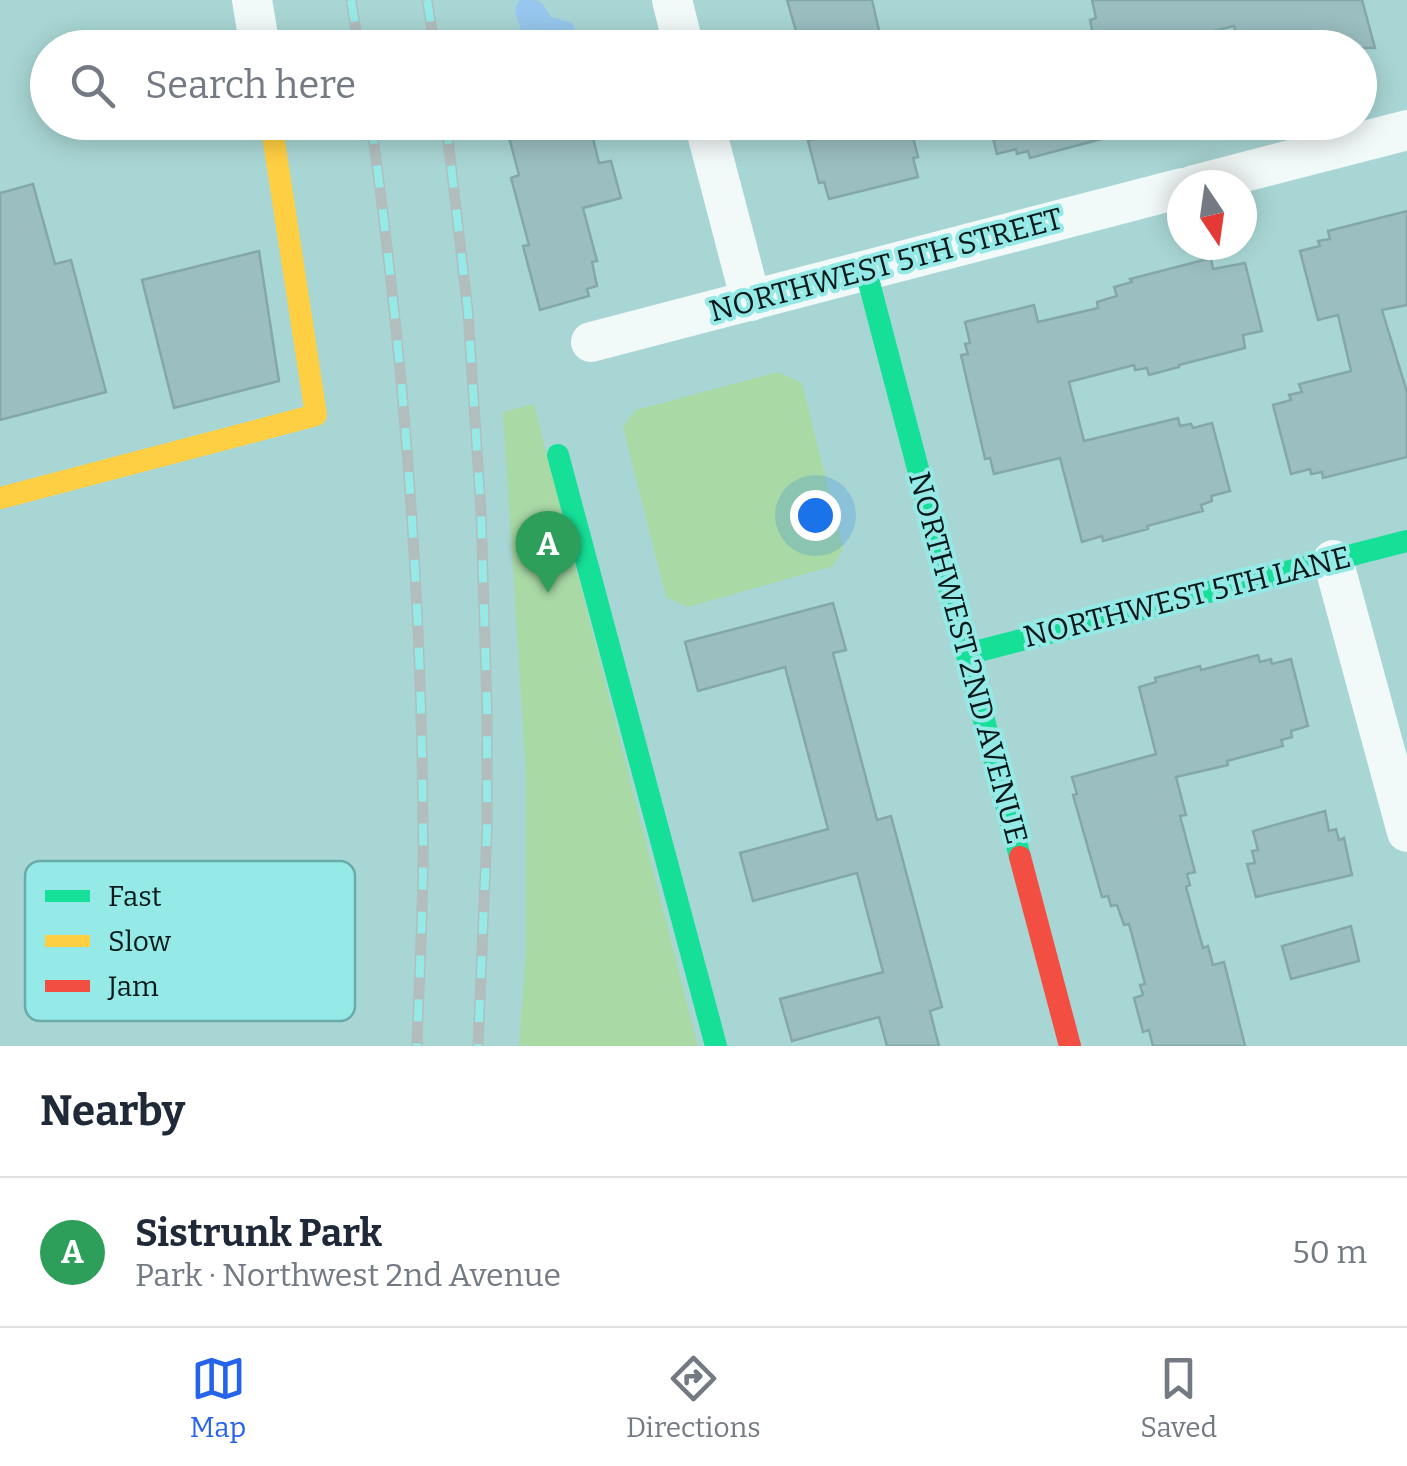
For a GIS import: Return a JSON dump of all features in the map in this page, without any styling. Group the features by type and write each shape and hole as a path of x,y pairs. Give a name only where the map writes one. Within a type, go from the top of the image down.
{"street":[{"path":"252,0 257,30"},
{"path":"672,0 680,30"},
{"path":"1377,138 1407,130"},
{"path":"0,498 316,415 274,140"},
{"path":"709,140 751,301"},
{"path":"1252,170 1368,140"},
{"name":"NORTHWEST 5TH STREET","path":"591,342 1167,192"},
{"name":"NORTHWEST 2ND AVENUE","path":"866,270 1070,1046"},
{"path":"558,456 716,1046"},
{"name":"NORTHWEST 5TH LANE","path":"967,654 1407,541"},
{"path":"1333,560 1407,832"}],"green space":[{"path":"778,372 802,383 843,548 833,566 688,607 666,597 623,427 636,410"},
{"path":"534,404 698,1046 519,1046 526,953 526,774 503,412"}],"water":[{"path":"520,0 540,2 551,17 572,23 575,30 520,30 517,5"}],"building":[{"path":"787,0 872,0 879,30 796,30"},
{"path":"1092,0 1362,0 1370,30 1235,30 1234,26 1218,30 1092,30 1090,20 1096,18"},
{"path":"510,140 593,140 599,163 611,161 621,198 583,208 597,261 592,262 597,286 587,289 589,296 540,310 523,246 529,245 511,178 519,175"},
{"path":"914,140 918,177 829,199 824,182 819,183 808,141"},
{"path":"994,140 1098,140 1030,158 1028,151 1017,154 1016,149 997,154"},
{"path":"33,184 55,264 71,260 106,392 0,420 0,193"},
{"path":"1407,211 1407,305 1382,310 1407,392 1407,457 1323,478 1322,472 1311,474 1310,469 1291,474 1273,405 1302,392 1299,384 1351,371 1338,315 1318,320 1300,251 1330,239 1328,231"},
{"path":"259,251 279,381 174,408 142,280"},
{"path":"1203,260 1211,260 1213,269 1245,263 1262,331 1243,335 1245,348 1149,375 1147,368 1135,370 1134,365 1069,382 1084,441 1178,418 1180,426 1191,424 1193,428 1212,423 1230,491 1211,496 1212,501 1201,505 1203,511 1103,541 1102,536 1082,542 1060,458 994,474 990,458 985,459 961,355 968,354 965,344 970,343 965,322 1034,305 1038,322 1098,308 1097,302 1117,296 1114,287 1132,282 1130,279"},
{"path":"833,603 846,650 833,653 877,820 891,816 942,1007 930,1011 939,1046 887,1046 879,1017 792,1041 780,999 883,972 857,873 753,901 740,853 828,829 785,667 698,691 685,642"},
{"path":"1258,655 1260,662 1271,659 1272,664 1291,659 1308,726 1291,731 1292,737 1281,740 1283,746 1176,777 1186,815 1180,816 1195,872 1187,874 1190,885 1186,887 1203,948 1208,946 1213,965 1224,962 1245,1046 1153,1046 1149,1030 1143,1032 1134,998 1143,995 1140,985 1145,984 1129,924 1124,925 1117,905 1111,906 1108,896 1102,897 1073,795 1077,794 1072,777 1156,754 1139,687 1156,682 1155,678"},
{"path":"1325,811 1329,831 1336,829 1339,840 1344,838 1352,875 1256,897 1247,864 1255,863 1252,851 1258,850 1253,831"},
{"path":"1351,926 1359,961 1291,979 1282,946"}],"railway":[{"path":"351,0 356,30"},
{"path":"427,0 432,30"},
{"path":"373,140 402,388 415,566 423,834 417,1046"},
{"path":"448,140 468,312 481,512 487,830 478,1046"}],"traffic: fast":[{"path":"866,271 1020,857"},
{"path":"558,455 716,1046"},
{"path":"967,654 1407,541"}],"traffic: slow":[{"path":"0,498 316,415 274,140"}],"traffic: jam":[{"path":"1020,857 1070,1046"}],"place":[{"name":"Sistrunk Park","path":"548,593"}]}
